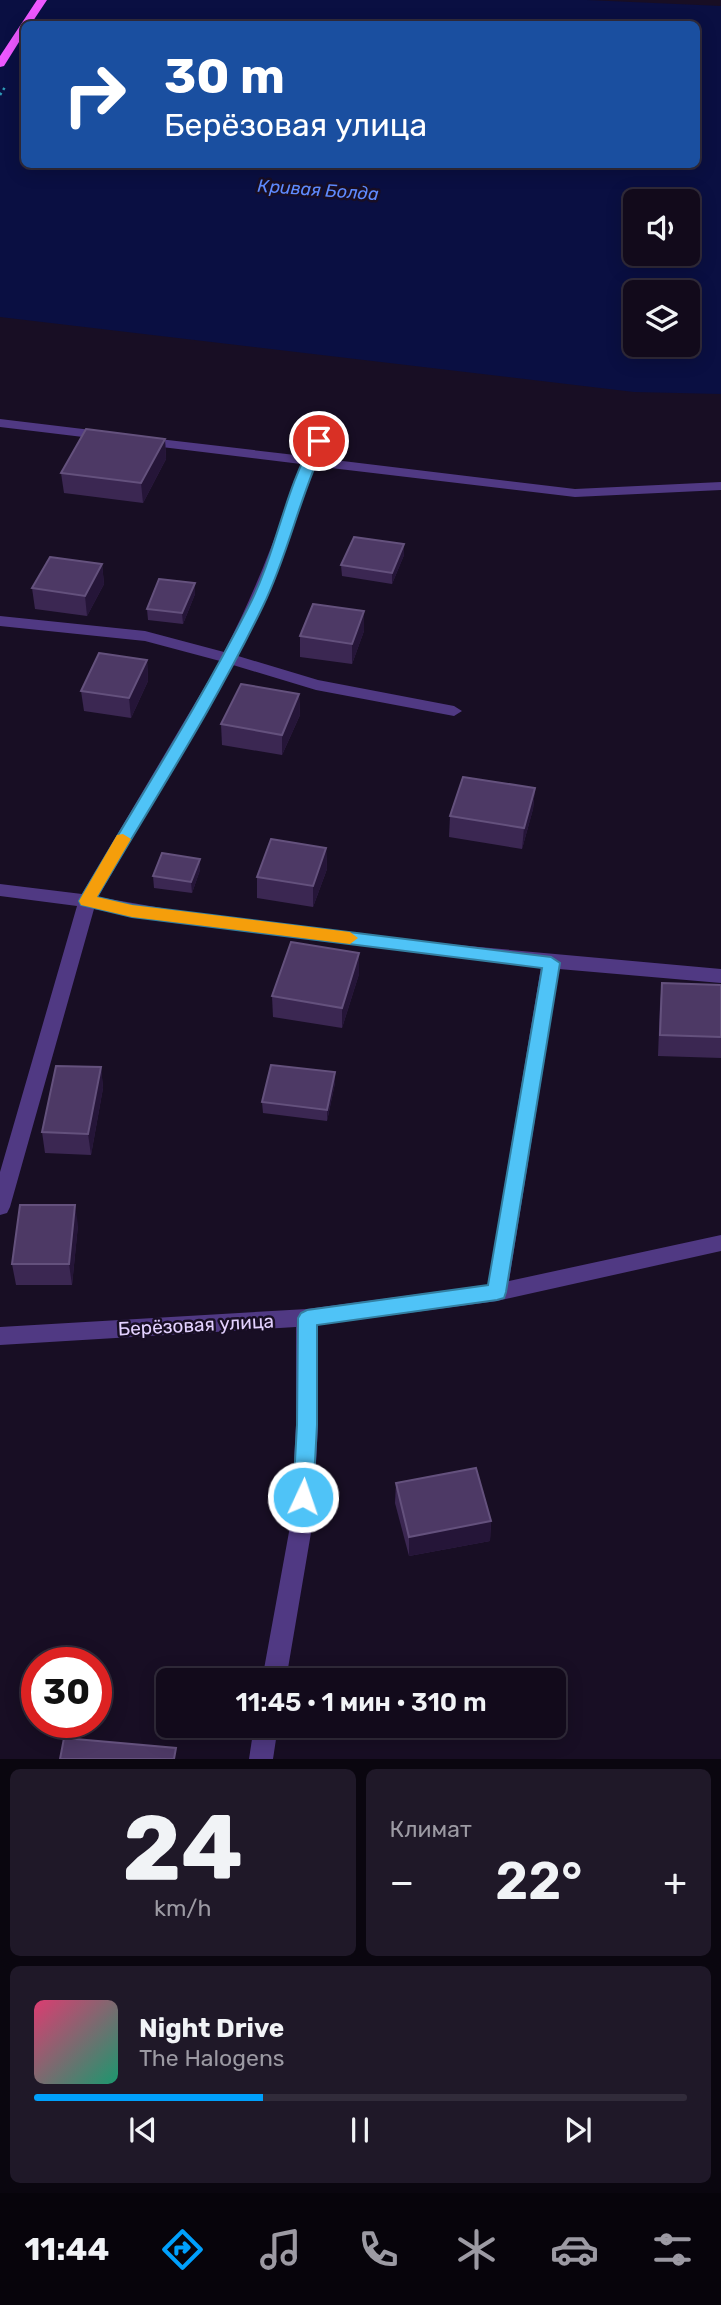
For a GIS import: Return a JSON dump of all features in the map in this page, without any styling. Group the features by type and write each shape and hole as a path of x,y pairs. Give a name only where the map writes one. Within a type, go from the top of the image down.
{"main road":[{"path":"28,21 42,0"},
{"path":"0,64 21,32"}],"street":[{"path":"0,423 575,493 721,486"},
{"path":"0,1206 87,901 229,659 257,604 309,461 319,441"},
{"path":"0,621 145,636 316,685 454,711"},
{"path":"0,890 34,892 132,911 551,963 721,976"},
{"path":"497,1292 551,963"},
{"name":"Берёзовая улица","path":"0,1336 307,1318 497,1292 721,1243"},
{"path":"276,1668 302,1521 307,1425 307,1318"},
{"path":"261,1759 264,1738"}],"water":[{"name":"Кривая Болда","path":"0,0 587,0 721,6 721,394 634,392 0,317"}],"building":[{"path":"86,429 165,439 141,483 61,473"},
{"path":"354,537 404,544 392,573 341,565"},
{"path":"50,557 102,564 85,596 32,588"},
{"path":"159,579 195,583 182,613 147,609"},
{"path":"313,604 364,611 352,644 300,636"},
{"path":"99,653 147,660 129,698 81,691"},
{"path":"241,684 299,694 282,735 221,724"},
{"path":"463,777 535,788 524,828 450,816"},
{"path":"271,839 326,848 313,886 257,877"},
{"path":"162,853 200,859 191,882 153,876"},
{"path":"291,942 359,953 342,1008 272,996"},
{"path":"662,983 721,985 721,1037 660,1035"},
{"path":"271,1065 335,1072 327,1110 262,1102"},
{"path":"56,1066 101,1067 88,1134 42,1132"},
{"path":"20,1205 75,1205 69,1264 12,1264"},
{"path":"476,1468 491,1521 409,1537 396,1483"},
{"path":"64,1738 176,1748 174,1759 60,1759"}],"slow traffic":[{"path":"123,839 87,901 132,911 350,938"}],"route":[{"path":"303,1497 307,1425 307,1318 497,1292 551,963 132,911 87,901 229,659 257,604 280,549 309,461 319,441"}]}
